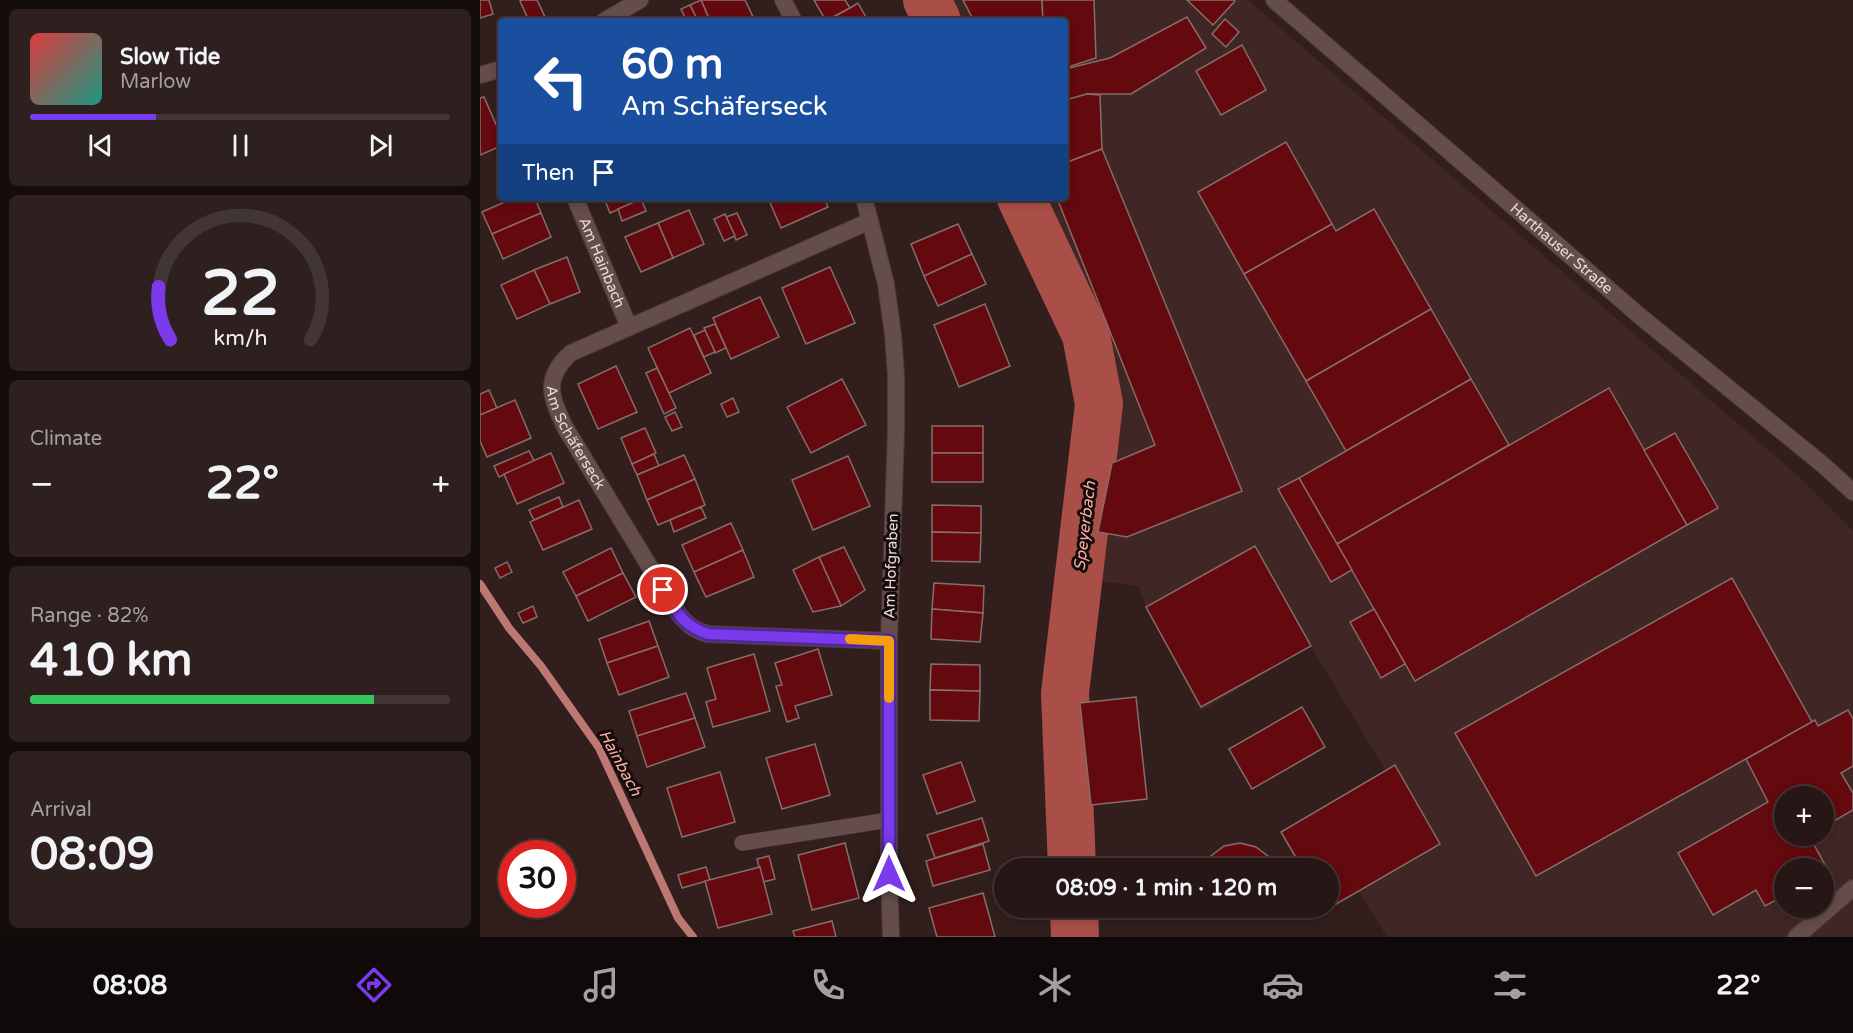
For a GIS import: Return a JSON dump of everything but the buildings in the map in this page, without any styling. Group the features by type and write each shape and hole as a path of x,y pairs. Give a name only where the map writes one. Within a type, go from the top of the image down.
{"street":[{"path":"609,18 640,0"},
{"path":"783,0 792,18"},
{"name":"Harthauser Straße","path":"1274,0 1641,317 1822,464 1853,492"},
{"path":"480,75 498,70"},
{"name":"Am Hainbach","path":"576,201 629,327"},
{"name":"Am Hofgraben","path":"865,201 886,284 896,375 889,641 891,937"},
{"name":"Am Schäferseck","path":"870,221 571,353 560,363 553,379 552,395 566,429 676,610 695,630 708,634 889,641"},
{"path":"1796,937 1853,888"}],"lane":[{"path":"742,843 889,820"}],"shaded area":[{"path":"939,0 1248,0 1797,475 1853,531 1853,937 1387,937 1359,891 1432,848 1311,646 1201,711 1146,607 1139,586 1087,580 1107,427 1108,389 1097,331 1036,201 1068,201 1068,18 948,18"}],"waterway":[{"name":"Speyerbach","path":"927,0 936,18"},
{"name":"Speyerbach","path":"1022,201 1086,335 1099,404 1065,693 1072,858"},
{"name":"Hainbach","path":"480,584 509,628 541,666 599,748 678,918 693,937"},
{"name":"Speyerbach","path":"1074,918 1075,937"}],"slow traffic":[{"path":"850,639 889,641 889,698"}],"route":[{"path":"663,590 684,621 695,630 708,634 889,641 889,874"}]}
